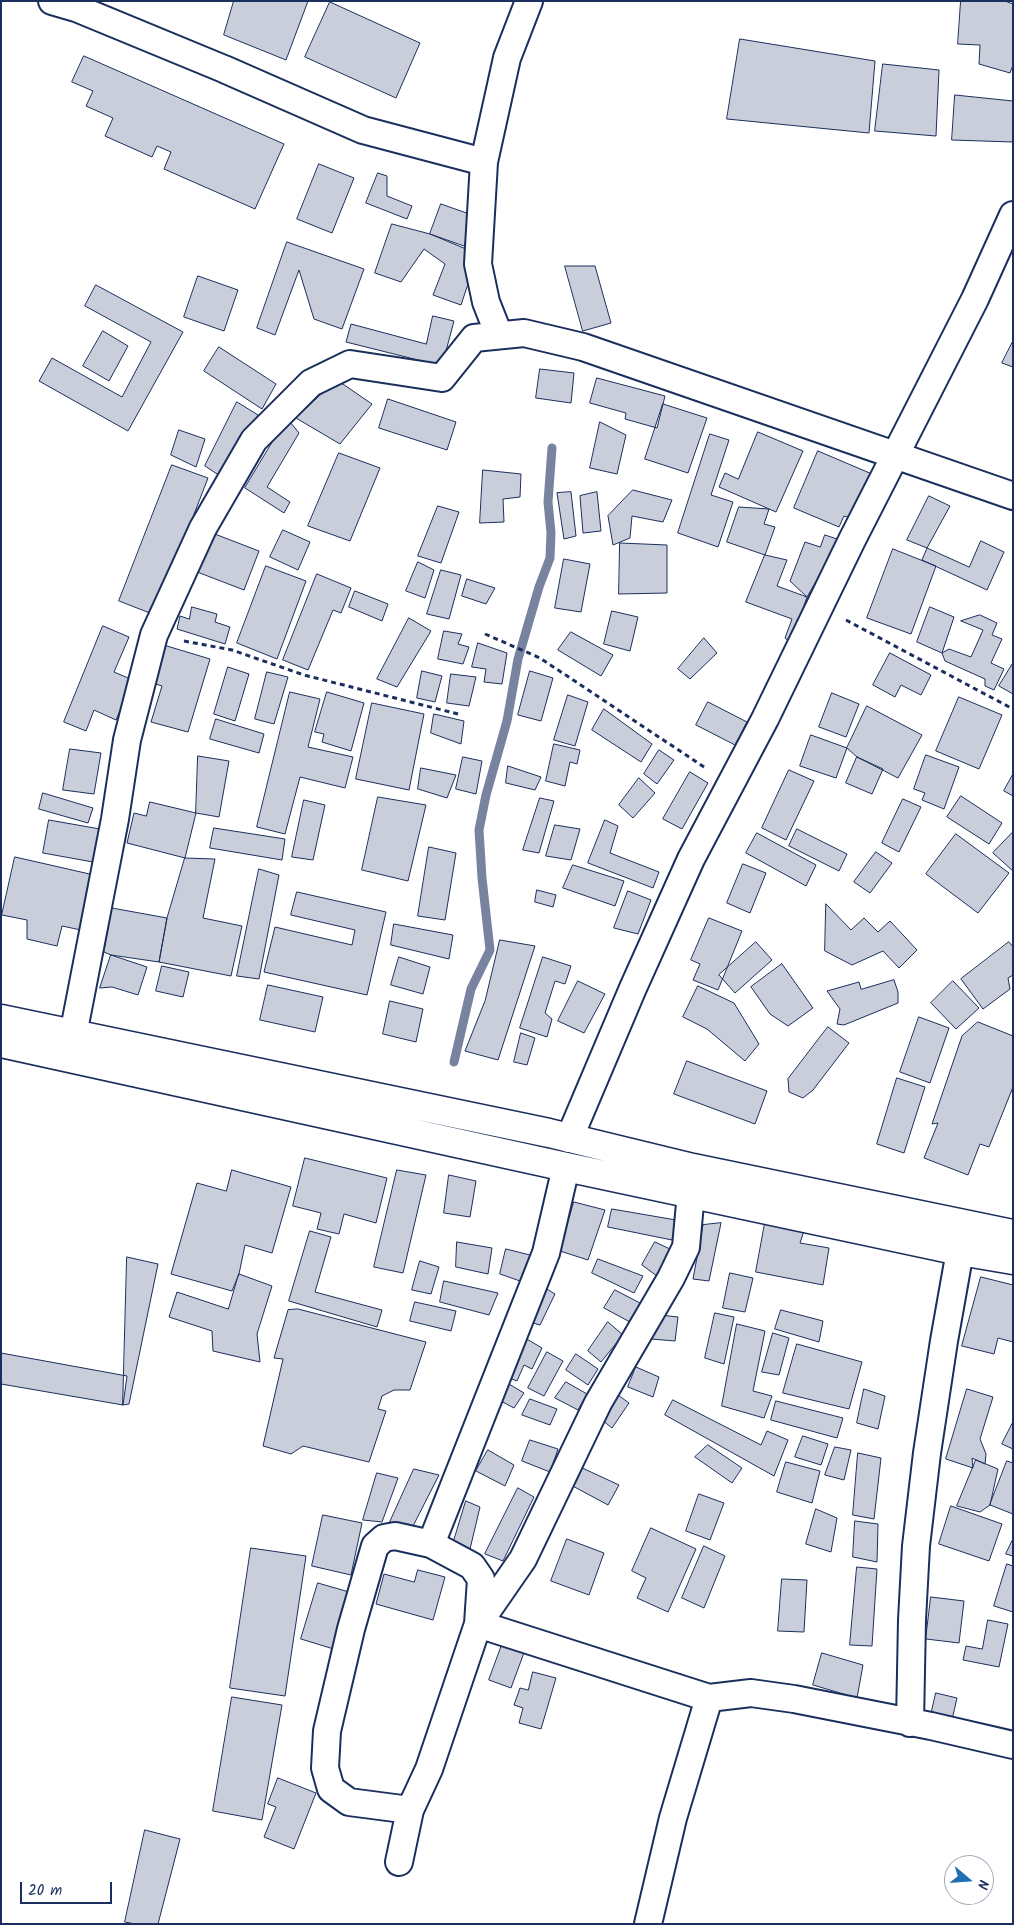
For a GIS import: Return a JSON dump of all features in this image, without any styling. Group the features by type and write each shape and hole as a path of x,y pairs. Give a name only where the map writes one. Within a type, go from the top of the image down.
{"street":[{"path":"52,1 76,8 224,69 363,130 484,162"},
{"path":"499,335 486,302 478,264 484,162 507,58 528,1"},
{"path":"569,1138 687,868 975,299 1013,215"},
{"path":"73,1035 115,819 127,740 154,635 203,528 254,440 311,383 350,364 442,378 474,338 524,333 583,347 1013,496"},
{"path":"1,1019 569,1138 692,1180 960,1251 1013,1260"},
{"path":"1,1043 566,1167 692,1180 946,1220 1013,1234"},
{"path":"430,1544 546,1253 566,1167"},
{"path":"478,1624 523,1559 598,1403 671,1278 686,1248 692,1180"},
{"path":"910,1723 916,1546 926,1453 960,1251 946,1220"},
{"path":"399,1862 410,1810 429,1769 478,1624 481,1579 472,1566 430,1544 395,1536 384,1538 375,1546 351,1629 327,1731 325,1768 331,1789 349,1802 410,1810"},
{"path":"478,1624 709,1698 751,1693 794,1699 931,1726 1013,1745"},
{"path":"648,1924 673,1818 709,1698"}],"path":[{"path":"819,607 1013,710"},
{"path":"485,634 540,658 730,785"},
{"path":"154,635 232,650 304,675 458,714"}],"building":[{"path":"234,1 308,1 286,60 224,35"},
{"path":"961,1 1005,1 1013,4 1013,65 1010,73 979,64 980,45 958,44"},
{"path":"330,2 420,43 396,98 305,57"},
{"path":"740,39 875,61 869,133 727,119"},
{"path":"84,56 284,144 255,209 164,169 171,152 157,146 152,157 105,136 113,118 86,106 93,91 72,82"},
{"path":"883,64 939,70 936,136 875,131"},
{"path":"955,95 1013,101 1013,142 952,140"},
{"path":"319,164 354,178 332,233 297,219"},
{"path":"378,173 387,176 387,196 412,206 407,219 366,203"},
{"path":"441,204 475,216 464,246 430,234"},
{"path":"392,224 430,234 478,254 461,305 433,295 445,264 424,249 401,282 375,273"},
{"path":"287,242 364,269 342,329 314,319 299,270 275,335 257,328"},
{"path":"565,266 595,266 611,323 583,331"},
{"path":"198,276 238,290 224,331 184,317"},
{"path":"96,285 183,332 128,431 39,381 52,358 122,397 151,342 85,306"},
{"path":"433,316 454,321 442,366 346,342 351,324 426,344"},
{"path":"103,331 128,346 109,381 83,366"},
{"path":"1013,341 1013,367 1002,363"},
{"path":"219,347 276,384 262,409 204,371"},
{"path":"540,369 574,373 571,403 536,398"},
{"path":"597,378 665,396 657,428 625,419 626,413 590,403"},
{"path":"337,380 372,404 340,444 296,418"},
{"path":"388,399 456,422 447,450 379,428"},
{"path":"237,402 258,415 223,478 205,466"},
{"path":"663,404 707,418 688,473 645,459"},
{"path":"287,418 299,433 267,487 290,502 284,513 245,488"},
{"path":"600,422 626,435 617,474 590,468"},
{"path":"179,430 205,439 196,467 171,455"},
{"path":"758,432 803,451 776,512 719,487 725,473 738,479"},
{"path":"710,434 729,440 711,495 733,502 718,547 678,533"},
{"path":"818,451 872,474 853,519 844,516 839,527 794,508"},
{"path":"339,453 380,468 350,541 308,526"},
{"path":"172,465 208,478 155,615 119,601"},
{"path":"483,470 521,474 520,497 503,499 504,522 480,523"},
{"path":"633,490 672,500 663,522 632,516 630,538 613,545 608,516"},
{"path":"571,492 576,536 564,539 557,493"},
{"path":"597,492 601,531 583,533 580,496"},
{"path":"929,496 950,506 927,548 907,540"},
{"path":"438,506 459,512 441,563 418,556"},
{"path":"739,507 769,509 764,524 775,527 765,555 727,542"},
{"path":"283,530 310,542 298,570 270,557"},
{"path":"207,531 259,551 244,590 192,570"},
{"path":"825,535 840,540 807,597 790,581 805,542 820,547"},
{"path":"981,541 1004,552 987,590 922,560 927,548 969,567"},
{"path":"620,543 667,545 667,593 619,594"},
{"path":"893,549 936,566 911,634 867,618"},
{"path":"765,555 787,560 777,586 807,597 791,643 785,638 792,619 746,602"},
{"path":"564,559 590,564 581,612 555,608"},
{"path":"418,562 434,570 425,598 406,591"},
{"path":"266,566 306,581 277,659 237,643"},
{"path":"441,570 461,575 449,619 427,614"},
{"path":"317,574 351,588 341,613 333,610 308,670 283,660"},
{"path":"467,579 495,588 486,604 462,596"},
{"path":"355,591 388,604 382,621 349,607"},
{"path":"192,607 217,614 215,622 230,627 225,644 177,629 180,616 189,619"},
{"path":"930,607 954,617 942,653 917,642"},
{"path":"612,611 638,617 630,651 604,644"},
{"path":"980,615 997,623 992,635 1002,639 991,663 1004,669 994,690 985,686 985,679 945,661 942,653 949,649 971,657 983,630 961,621"},
{"path":"409,618 431,631 397,687 377,679"},
{"path":"103,626 129,637 114,672 133,680 116,720 94,710 86,731 64,722"},
{"path":"444,631 462,634 458,644 469,647 463,664 438,659"},
{"path":"571,632 613,655 601,676 558,650"},
{"path":"704,638 717,653 690,679 678,669"},
{"path":"157,643 210,659 188,732 151,722 162,686 146,681"},
{"path":"478,643 507,653 502,684 484,682 486,669 472,667"},
{"path":"890,653 931,675 921,695 901,685 895,697 873,685"},
{"path":"1013,663 1013,694 999,686"},
{"path":"228,667 249,674 235,721 214,714"},
{"path":"422,671 442,676 435,702 417,698"},
{"path":"530,671 553,678 541,721 518,715"},
{"path":"267,672 288,677 274,724 255,719"},
{"path":"451,674 476,677 469,706 447,703"},
{"path":"290,692 320,699 308,747 353,757 345,788 300,777 285,834 257,827"},
{"path":"327,692 364,703 351,751 322,742 324,734 315,732"},
{"path":"832,693 859,704 846,737 819,727"},
{"path":"568,695 588,702 575,746 554,740"},
{"path":"959,697 1002,715 979,769 936,751"},
{"path":"708,702 747,722 735,745 696,725"},
{"path":"372,703 424,714 409,790 356,779"},
{"path":"867,706 922,735 898,778 857,757 847,748"},
{"path":"604,709 652,744 641,762 592,730"},
{"path":"434,714 464,721 461,744 431,733"},
{"path":"216,719 264,734 259,753 210,739"},
{"path":"811,735 847,748 836,778 800,766"},
{"path":"554,744 580,750 577,764 570,762 565,786 546,781"},
{"path":"70,749 101,753 94,794 63,790"},
{"path":"659,750 674,760 657,784 644,774"},
{"path":"926,755 959,767 944,809 922,800 925,793 914,789"},
{"path":"198,756 229,761 219,817 196,813"},
{"path":"463,757 482,761 476,794 456,789"},
{"path":"857,757 883,769 872,794 846,783"},
{"path":"508,766 541,777 535,790 506,783"},
{"path":"421,768 456,775 447,798 418,789"},
{"path":"789,770 814,781 786,840 762,828"},
{"path":"690,772 708,783 682,829 663,819"},
{"path":"1013,774 1013,796 1004,791"},
{"path":"639,778 655,793 633,818 619,805"},
{"path":"43,793 93,808 88,823 39,809"},
{"path":"961,796 1002,823 989,844 947,817"},
{"path":"378,797 426,805 408,881 362,870"},
{"path":"540,798 554,801 539,853 523,850"},
{"path":"903,799 921,807 899,852 882,843"},
{"path":"304,800 325,805 313,860 292,857"},
{"path":"150,802 196,813 185,858 127,843 134,813 146,816"},
{"path":"49,820 100,829 93,862 43,853"},
{"path":"605,820 618,826 610,853 659,872 653,888 588,863"},
{"path":"555,825 580,829 571,860 546,856"},
{"path":"214,828 285,839 282,860 210,848"},
{"path":"797,829 847,854 839,871 789,846"},
{"path":"1013,832 1013,871 993,853"},
{"path":"757,833 816,865 806,886 746,853"},
{"path":"956,834 1009,873 978,913 926,874"},
{"path":"429,847 456,853 445,920 418,916"},
{"path":"876,852 892,863 870,893 854,882"},
{"path":"15,857 94,875 81,930 62,926 57,946 27,939 27,920 2,915"},
{"path":"185,858 215,859 203,918 242,926 231,976 159,962 167,918"},
{"path":"743,864 766,873 750,913 727,903"},
{"path":"573,865 624,881 615,906 563,888"},
{"path":"259,869 279,875 259,979 237,976"},
{"path":"537,890 556,895 553,907 535,902"},
{"path":"628,891 651,900 638,934 614,928"},
{"path":"297,892 386,912 367,995 264,972 275,927 352,945 355,930 291,915"},
{"path":"826,904 851,930 864,918 878,932 890,921 917,950 899,968 883,951 852,965 825,951"},
{"path":"112,908 167,918 159,962 111,955 104,952"},
{"path":"709,918 742,931 718,990 693,980 700,964 691,960"},
{"path":"394,924 453,935 449,959 391,945"},
{"path":"500,940 535,946 498,1060 465,1051 485,1001"},
{"path":"756,942 772,960 735,993 719,975"},
{"path":"1009,942 1013,947 1013,975 1008,978 1010,989 983,1009 961,979"},
{"path":"111,955 147,967 138,995 112,987 100,988"},
{"path":"399,957 430,967 423,994 391,985"},
{"path":"543,957 571,966 565,984 555,981 545,1013 552,1019 547,1037 520,1028"},
{"path":"782,964 813,1008 788,1026 770,1014 751,987"},
{"path":"162,966 189,972 183,997 156,991"},
{"path":"894,980 898,992 898,1003 844,1025 837,1024 840,1009 827,991 859,982 861,989"},
{"path":"578,981 605,994 584,1033 558,1021"},
{"path":"953,981 979,1008 956,1029 931,1003"},
{"path":"268,985 323,997 315,1032 260,1020"},
{"path":"698,986 734,1003 759,1044 745,1061 707,1029 683,1017"},
{"path":"390,1001 423,1009 416,1042 383,1034"},
{"path":"919,1017 949,1028 930,1083 900,1072"},
{"path":"978,1022 1013,1036 1013,1087 989,1147 980,1144 968,1175 924,1158 938,1123 932,1124 962,1036"},
{"path":"828,1027 849,1043 813,1090 803,1098 789,1092 788,1079"},
{"path":"521,1033 535,1038 527,1065 514,1062"},
{"path":"687,1061 767,1091 755,1124 674,1094"},
{"path":"897,1078 925,1087 904,1153 877,1144"},
{"path":"305,1158 387,1178 376,1223 344,1214 339,1234 317,1229 321,1213 293,1206"},
{"path":"232,1170 291,1187 272,1253 245,1245 239,1274 232,1291 171,1274 197,1183 226,1191"},
{"path":"397,1170 426,1175 403,1273 374,1267"},
{"path":"449,1175 476,1181 470,1217 444,1213"},
{"path":"574,1202 605,1210 588,1260 560,1251"},
{"path":"612,1209 676,1220 672,1240 608,1227"},
{"path":"721,1223 709,1281 693,1279 703,1225"},
{"path":"765,1223 804,1231 800,1243 829,1248 823,1285 756,1272"},
{"path":"310,1231 331,1237 315,1292 382,1310 377,1327 289,1301"},
{"path":"457,1242 492,1248 488,1274 456,1267"},
{"path":"655,1242 670,1249 657,1276 642,1265"},
{"path":"506,1249 530,1255 520,1281 500,1274"},
{"path":"127,1257 158,1264 129,1404 123,1405"},
{"path":"598,1259 643,1276 634,1293 592,1273"},
{"path":"420,1261 439,1267 431,1294 412,1290"},
{"path":"730,1273 753,1278 745,1312 723,1308"},
{"path":"239,1274 272,1286 257,1334 260,1362 213,1351 212,1331 169,1317 177,1292 228,1309"},
{"path":"981,1277 1013,1285 1013,1342 998,1338 994,1354 962,1346"},
{"path":"444,1281 498,1293 489,1315 440,1302"},
{"path":"542,1286 555,1294 540,1325 526,1321"},
{"path":"615,1290 640,1303 630,1322 604,1308"},
{"path":"415,1302 456,1311 451,1331 410,1321"},
{"path":"298,1309 426,1342 410,1390 394,1390 382,1396 378,1409 386,1411 369,1462 303,1446 291,1454 263,1446 283,1359 274,1358 288,1310"},
{"path":"781,1310 823,1321 819,1342 775,1329"},
{"path":"715,1313 734,1317 724,1364 705,1358"},
{"path":"660,1315 678,1317 675,1341 651,1339"},
{"path":"608,1322 623,1335 601,1362 588,1351"},
{"path":"737,1324 765,1331 753,1391 772,1396 764,1418 722,1406"},
{"path":"773,1333 789,1338 779,1375 762,1372"},
{"path":"525,1338 542,1348 532,1369 524,1365 517,1381 507,1377"},
{"path":"797,1344 862,1362 849,1409 783,1393"},
{"path":"547,1352 563,1361 544,1396 528,1388"},
{"path":"1,1353 127,1376 123,1405 1,1384"},
{"path":"576,1354 598,1369 588,1385 566,1370"},
{"path":"636,1367 659,1377 653,1397 628,1387"},
{"path":"504,1381 524,1393 514,1408 495,1398"},
{"path":"566,1382 587,1394 578,1410 555,1398"},
{"path":"864,1389 885,1396 878,1429 857,1423"},
{"path":"967,1389 993,1397 980,1439 986,1454 985,1464 972,1458 973,1468 946,1459"},
{"path":"618,1395 629,1403 612,1428 602,1420"},
{"path":"530,1399 557,1409 550,1425 522,1415"},
{"path":"673,1400 761,1445 767,1431 788,1440 774,1476 665,1415"},
{"path":"776,1401 843,1418 837,1438 771,1420"},
{"path":"1013,1422 1013,1449 1002,1444"},
{"path":"803,1436 828,1444 821,1465 795,1457"},
{"path":"530,1440 558,1449 550,1472 522,1461"},
{"path":"708,1445 742,1468 732,1483 695,1457"},
{"path":"835,1447 851,1450 844,1480 825,1475"},
{"path":"488,1450 514,1465 505,1486 476,1471"},
{"path":"858,1453 881,1458 874,1519 853,1515"},
{"path":"976,1460 998,1469 990,1505 980,1512 957,1506"},
{"path":"1007,1461 1013,1463 1013,1514 990,1505"},
{"path":"786,1462 820,1471 812,1503 777,1492"},
{"path":"578,1466 619,1485 608,1505 569,1484"},
{"path":"414,1469 439,1475 411,1530 390,1522"},
{"path":"377,1473 398,1478 382,1522 363,1520"},
{"path":"518,1488 534,1497 503,1561 485,1554"},
{"path":"699,1494 724,1503 710,1540 686,1531"},
{"path":"466,1501 480,1507 470,1549 453,1544"},
{"path":"951,1506 1002,1524 989,1561 939,1544"},
{"path":"816,1509 837,1518 831,1552 806,1544"},
{"path":"323,1515 362,1523 351,1575 312,1566"},
{"path":"855,1521 878,1524 877,1562 853,1557"},
{"path":"651,1528 696,1549 668,1612 637,1598 646,1578 632,1571"},
{"path":"567,1539 604,1553 589,1595 551,1581"},
{"path":"1013,1539 1013,1556 1006,1554"},
{"path":"704,1546 725,1556 704,1608 682,1598"},
{"path":"251,1548 306,1556 285,1696 230,1688"},
{"path":"1007,1564 1013,1566 1013,1612 994,1606"},
{"path":"857,1567 877,1569 872,1646 850,1645"},
{"path":"418,1570 445,1577 433,1620 376,1604 384,1574 414,1582"},
{"path":"782,1579 807,1580 804,1632 778,1631"},
{"path":"318,1583 356,1594 340,1651 301,1639"},
{"path":"931,1597 964,1601 959,1643 926,1639"},
{"path":"988,1620 1008,1624 999,1667 963,1660 966,1646 982,1649"},
{"path":"503,1642 525,1650 511,1688 489,1680"},
{"path":"822,1653 863,1665 857,1698 813,1685"},
{"path":"533,1672 556,1678 541,1729 519,1723 523,1708 514,1705 520,1688 528,1690"},
{"path":"936,1693 957,1698 952,1720 931,1715"},
{"path":"232,1697 282,1705 262,1820 213,1811"},
{"path":"278,1778 316,1793 294,1849 264,1837 276,1807 268,1804"},
{"path":"145,1830 180,1839 158,1924 125,1922"}],"waterway":[{"path":"454,1062 471,989 490,950 479,830 486,795 507,721 518,659 539,587 550,558 551,533 548,502 552,448"}]}
